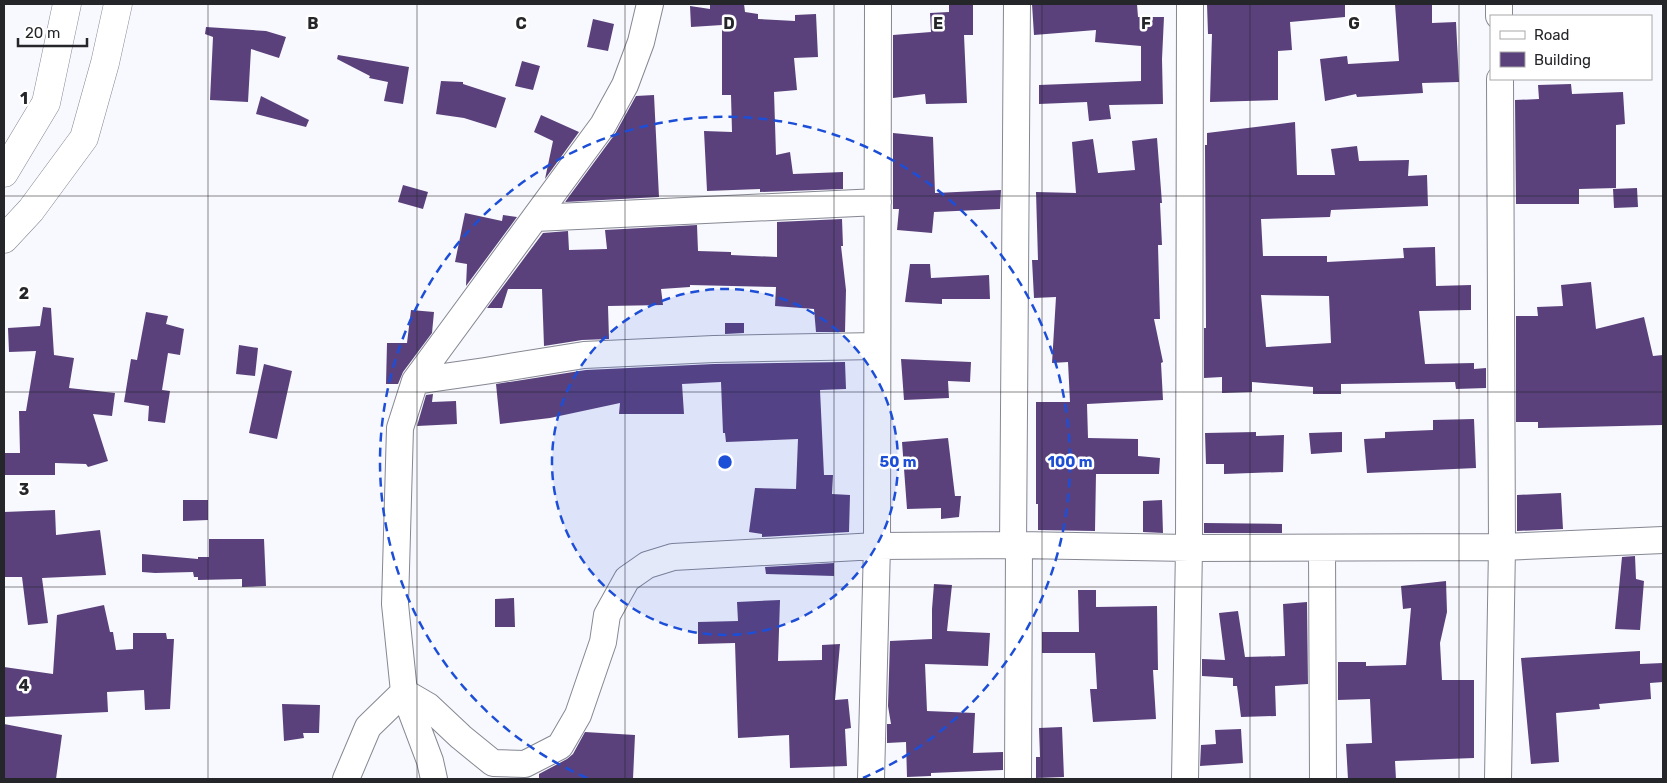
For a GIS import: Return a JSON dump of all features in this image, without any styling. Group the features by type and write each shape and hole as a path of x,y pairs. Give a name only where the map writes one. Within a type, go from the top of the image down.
{"main road":[{"path":"4,173 46,103 67,4"},
{"path":"4,239 31,210 84,138 105,63 118,4"}],"street":[{"path":"434,779 430,760 404,692 395,604 400,428 415,380 603,125 625,85 641,42 650,4"},
{"path":"871,779 877,546 878,4"},
{"path":"1017,4 1016,546 1018,779"},
{"path":"1185,779 1189,548 1190,4"},
{"path":"1498,779 1502,547 1500,80"},
{"path":"535,218 878,202"},
{"path":"415,380 485,372 584,355 714,349 877,346"},
{"path":"404,692 428,706 461,737 493,763 525,764 560,746 578,715 602,642 607,615 628,579 648,565 673,557 877,546 1189,548 1502,547 1663,540"},
{"path":"1322,548 1323,779"},
{"path":"346,779 368,727 404,692"}],"building":[{"path":"710,4 744,4 745,12 758,14 758,19 795,21 795,15 816,14 818,57 794,58 797,90 774,92 776,155 790,152 793,174 843,172 843,189 760,192 760,189 707,191 704,131 732,132 731,95 722,95 722,25 691,27 690,6 710,9"},
{"path":"949,4 973,4 973,35 964,35 967,103 926,104 925,94 893,98 893,35 931,32 930,13 949,12"},
{"path":"1032,4 1137,4 1138,17 1164,17 1162,59 1163,104 1109,105 1111,119 1089,121 1087,102 1039,104 1039,85 1141,81 1141,46 1095,42 1096,30 1034,35"},
{"path":"1207,4 1345,4 1345,17 1290,22 1292,50 1278,51 1278,100 1210,102 1212,34 1208,34"},
{"path":"1395,4 1432,4 1432,23 1456,22 1459,82 1422,83 1423,93 1357,97 1356,94 1325,101 1320,59 1347,56 1348,64 1399,61"},
{"path":"593,19 614,24 608,51 587,47"},
{"path":"206,27 266,31 286,37 279,58 251,49 248,102 210,100 213,37 205,34"},
{"path":"338,55 409,67 403,104 384,101 388,82 369,78 370,76 337,59"},
{"path":"522,61 540,66 533,90 515,86"},
{"path":"441,81 463,82 463,84 506,98 496,128 464,118 436,114"},
{"path":"1571,84 1572,94 1623,92 1625,124 1616,125 1616,188 1579,189 1579,204 1516,204 1515,100 1539,99 1538,85"},
{"path":"654,95 659,197 565,202 615,134 636,96"},
{"path":"261,96 309,120 306,127 256,114"},
{"path":"541,115 579,132 545,179 553,141 534,132"},
{"path":"1295,122 1297,175 1335,175 1331,149 1357,146 1359,161 1409,160 1408,176 1427,175 1428,206 1331,210 1330,217 1261,219 1263,256 1327,256 1327,262 1404,258 1403,248 1435,247 1436,286 1471,285 1471,310 1419,311 1425,364 1474,363 1474,369 1486,368 1486,388 1456,389 1455,382 1341,384 1341,394 1313,394 1313,387 1252,382 1252,392 1222,393 1222,377 1204,378 1204,328 1206,328 1205,145 1207,145 1207,133","holes":["1261,295 1329,296 1331,343 1266,347"]},
{"path":"893,133 933,137 935,193 1001,190 1000,209 934,212 932,233 897,230 899,209 893,209"},
{"path":"1157,138 1162,203 1160,203 1162,245 1158,245 1160,319 1154,319 1163,362 1161,363 1163,400 1087,404 1088,438 1138,439 1138,456 1160,458 1159,474 1096,474 1095,531 1038,530 1038,504 1036,504 1036,402 1070,402 1068,362 1052,363 1056,297 1034,298 1032,260 1038,260 1036,192 1076,193 1072,142 1093,139 1098,173 1135,170 1132,141"},
{"path":"403,185 428,192 423,209 398,202"},
{"path":"1637,188 1638,207 1614,208 1613,189"},
{"path":"465,213 502,221 503,215 517,217 466,286 467,264 455,262"},
{"path":"842,219 843,246 841,246 846,290 845,332 816,332 814,309 775,306 776,287 690,285 690,287 661,289 663,305 608,306 609,339 582,340 544,346 542,289 508,289 502,308 487,308 543,233 568,231 569,250 607,249 605,230 697,225 698,251 731,252 731,255 777,257 777,222"},
{"path":"910,264 930,264 931,278 989,275 990,299 942,299 942,304 905,302"},
{"path":"1591,282 1596,329 1644,317 1653,356 1663,355 1663,425 1538,428 1538,422 1516,422 1516,316 1538,316 1537,307 1563,306 1561,285"},
{"path":"43,307 51,308 54,355 74,358 69,388 115,393 112,416 93,414 108,461 88,467 86,464 55,463 55,475 4,475 4,453 20,453 19,411 26,411 36,351 9,352 8,328 40,326"},
{"path":"411,310 434,312 432,333 403,372 398,384 386,384 387,343 407,343"},
{"path":"146,312 168,316 166,324 184,329 180,355 168,353 162,390 170,391 165,423 148,421 149,406 124,402 131,359 137,360"},
{"path":"725,323 744,323 744,333 725,334"},
{"path":"239,345 258,348 255,376 236,374"},
{"path":"901,359 971,362 970,382 948,381 949,398 904,400"},
{"path":"845,362 846,389 820,390 824,475 833,475 832,494 850,495 849,532 762,537 762,534 749,532 755,488 796,489 798,439 726,442 725,433 723,433 721,382 682,384 684,414 619,414 620,403 550,418 500,424 496,384 586,370 714,364"},
{"path":"264,364 292,371 277,439 249,433"},
{"path":"433,394 432,402 456,401 457,424 417,426 426,395"},
{"path":"1474,419 1476,468 1367,473 1364,439 1385,438 1385,432 1433,430 1433,420"},
{"path":"1256,432 1256,436 1284,435 1283,472 1224,474 1224,464 1206,464 1205,433"},
{"path":"1342,432 1342,452 1311,454 1309,433"},
{"path":"948,438 955,496 961,496 959,517 941,519 941,508 907,509 902,442"},
{"path":"1561,493 1563,529 1517,531 1517,495"},
{"path":"183,500 208,500 208,520 183,521"},
{"path":"1162,500 1163,533 1143,532 1143,501"},
{"path":"55,510 56,535 100,530 106,575 42,578 48,623 28,625 22,577 4,577 4,512"},
{"path":"1204,523 1282,524 1282,533 1204,533"},
{"path":"209,539 264,539 266,586 242,587 242,579 198,580 198,577 194,577 193,572 142,572 142,554 198,559 198,557 209,557"},
{"path":"1635,556 1636,579 1644,581 1640,630 1615,629 1622,557"},
{"path":"834,563 834,576 766,574 765,567"},
{"path":"1446,581 1447,612 1440,643 1442,680 1474,680 1474,758 1395,761 1396,779 1348,779 1346,744 1372,743 1370,699 1338,700 1338,662 1366,662 1366,666 1406,665 1411,608 1403,609 1401,586"},
{"path":"934,584 952,585 947,631 990,633 988,666 925,664 927,711 975,713 973,753 1003,752 1003,770 931,773 931,776 907,777 906,742 887,743 887,724 891,724 888,706 890,641 932,639"},
{"path":"1078,590 1096,590 1096,607 1157,606 1158,670 1153,670 1156,719 1093,722 1090,689 1097,689 1095,653 1042,653 1042,632 1079,632"},
{"path":"514,598 515,627 495,627 495,599"},
{"path":"780,600 778,661 822,660 822,645 840,644 835,700 848,699 851,728 845,729 847,766 790,768 789,735 738,738 735,643 698,644 698,622 738,621 737,602"},
{"path":"1307,602 1308,684 1275,686 1276,716 1241,717 1237,686 1233,686 1233,678 1202,676 1202,659 1225,660 1219,613 1238,611 1245,657 1285,656 1283,604"},
{"path":"104,605 110,632 113,632 116,650 133,649 133,633 166,633 167,639 174,639 170,709 145,710 144,690 107,692 108,712 4,717 4,667 53,674 57,615"},
{"path":"1640,651 1640,664 1663,663 1663,682 1650,683 1651,699 1599,704 1600,709 1556,713 1559,762 1531,764 1521,658"},
{"path":"282,704 320,705 319,733 303,733 304,738 284,741"},
{"path":"4,724 62,735 56,779 4,779"},
{"path":"1062,727 1064,777 1036,778 1036,757 1040,757 1039,728"},
{"path":"1241,729 1243,763 1200,766 1201,745 1216,744 1215,730"},
{"path":"585,732 635,735 633,779 539,779 539,774 573,754"}]}
